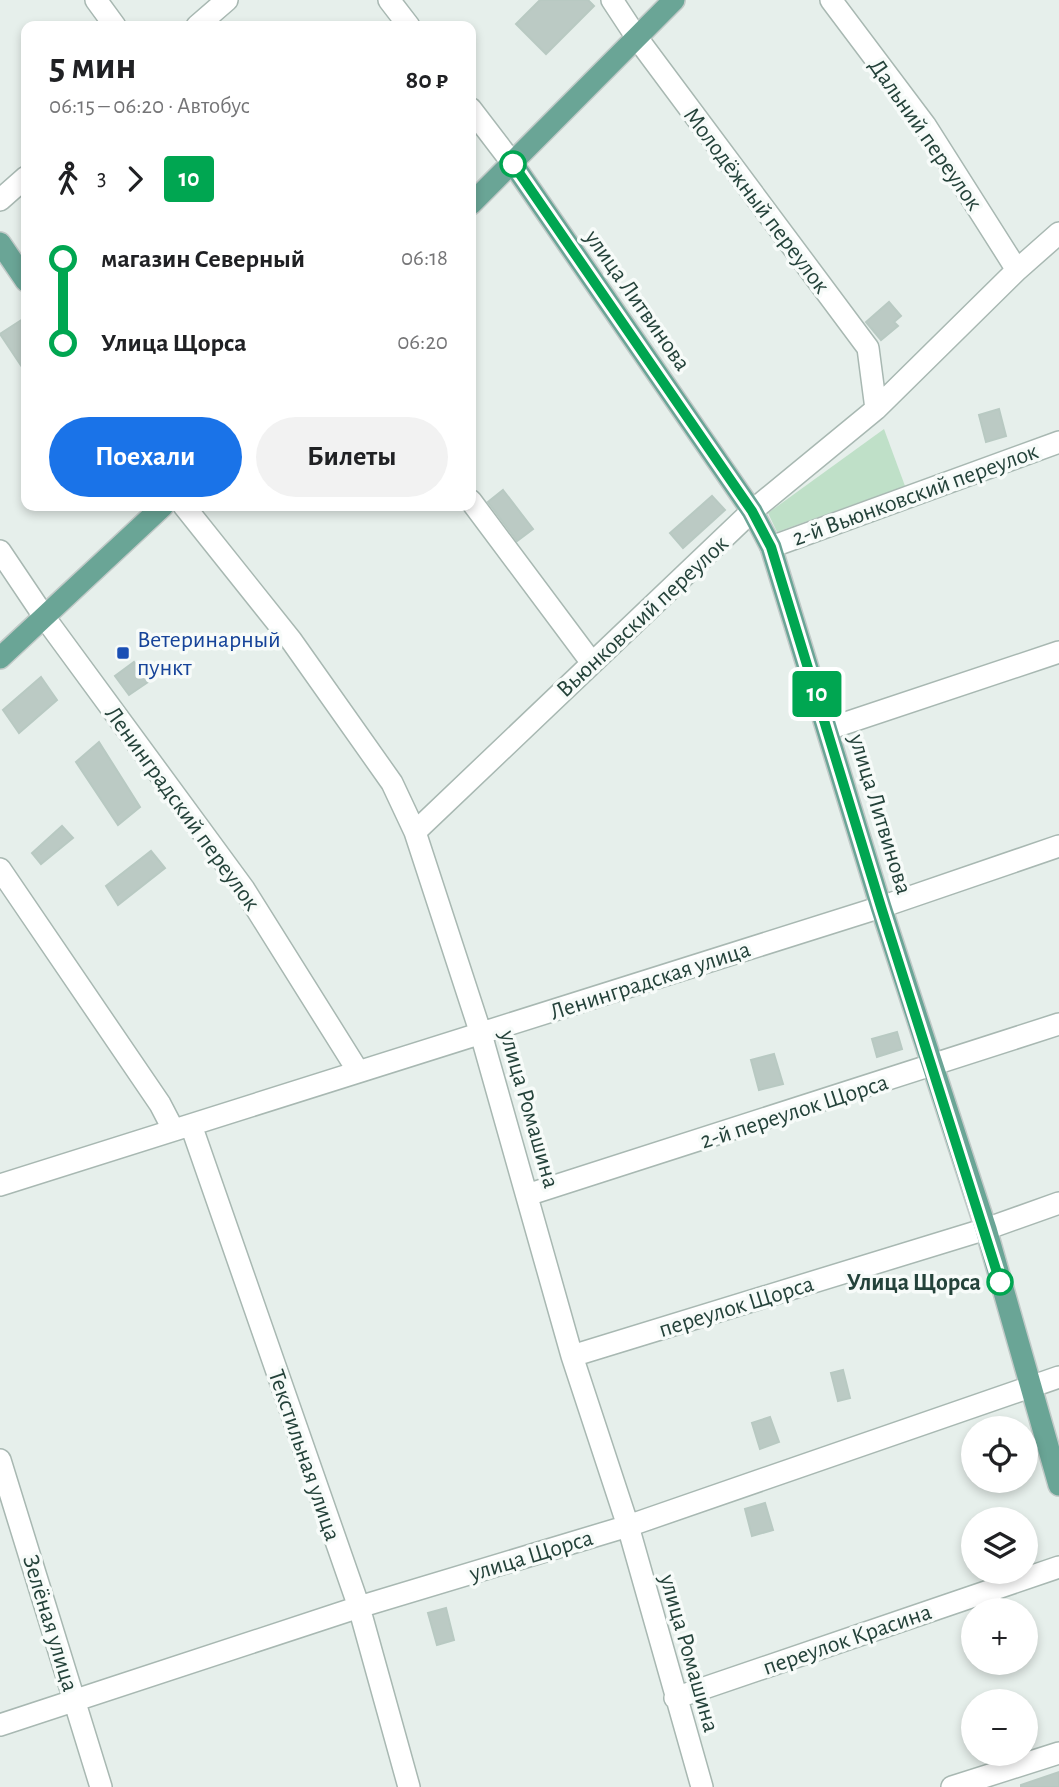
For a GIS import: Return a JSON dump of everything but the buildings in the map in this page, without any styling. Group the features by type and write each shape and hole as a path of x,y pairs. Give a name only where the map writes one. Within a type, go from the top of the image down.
{"main road":[{"path":"476,199 674,0"},
{"name":"улица Литвинова","path":"513,164 752,511 771,547 881,907 986,1229 1059,1485"},
{"path":"0,243 21,274"},
{"path":"0,658 158,511"}],"street":[{"path":"96,0 111,21"},
{"path":"203,21 227,0"},
{"path":"389,0 405,21"},
{"name":"Молодёжный переулок","path":"612,0 637,38 868,348 876,410"},
{"name":"Дальний переулок","path":"831,0 925,125 1017,270"},
{"name":"улица Литвинова","path":"476,115 513,164"},
{"path":"0,200 21,181"},
{"name":"Вьюнковский переулок","path":"415,832 752,511 876,410 1017,270 1059,233"},
{"name":"2-й Вьюнковский переулок","path":"771,547 1059,442"},
{"path":"476,508 592,663"},
{"name":"улица Ромашина","path":"188,511 291,640 392,783 415,832 481,1034 572,1356 628,1526 702,1787"},
{"name":"Ленинградский переулок","path":"0,551 45,618 244,889 358,1071"},
{"path":"828,729 1059,652"},
{"name":"Ленинградская улица","path":"0,1185 881,907 1059,846"},
{"name":"Текстильная улица","path":"0,869 160,1104 182,1127 359,1606 409,1787"},
{"name":"2-й переулок Щорса","path":"527,1195 934,1067 1059,1024"},
{"name":"переулок Щорса","path":"572,1356 986,1229 1059,1203"},
{"name":"улица Щорса","path":"0,1725 359,1606 628,1526 1059,1377"},
{"name":"Зелёная улица","path":"0,1461 101,1787"},
{"name":"переулок Красина","path":"675,1698 1059,1567"},
{"path":"953,1787 1059,1753"}],"green space":[{"path":"884,429 905,486 777,532 768,513"}],"bus line":[{"name":"10","path":"513,164 752,511 771,547 881,907 986,1229 1000,1282"}],"place":[{"name":"Ветеринарный пункт","path":"123,653"},
{"name":"Улица Щорса","path":"1000,1282"}]}
